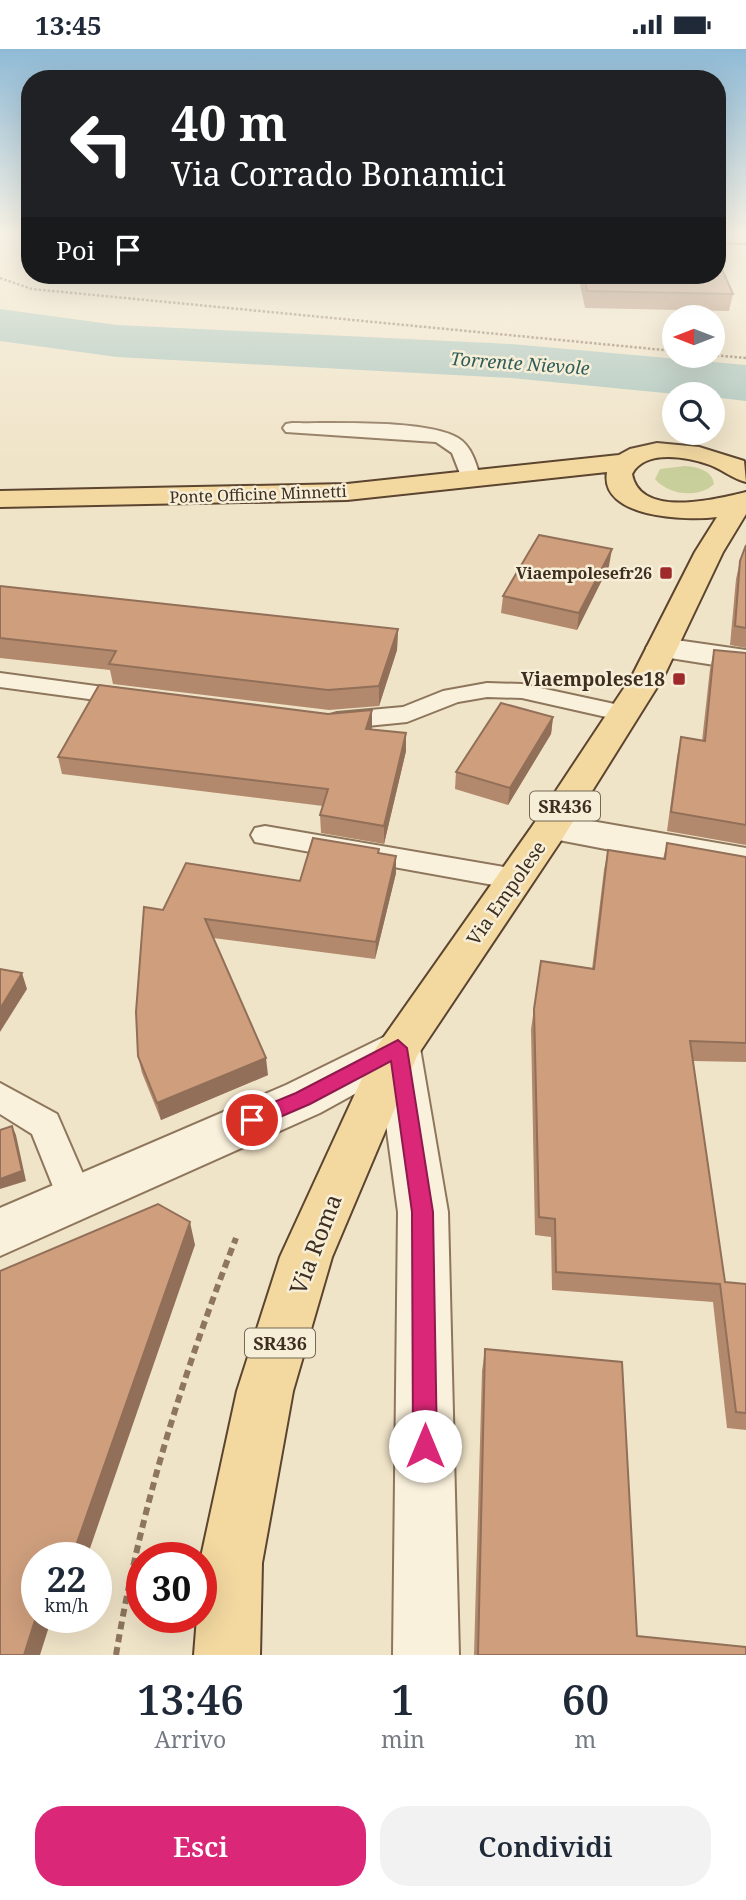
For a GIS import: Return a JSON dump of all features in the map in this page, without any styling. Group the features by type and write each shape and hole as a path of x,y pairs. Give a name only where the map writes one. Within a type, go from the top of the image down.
{"main road":[{"path":"633,496 619,478 620,471 629,461 659,451 697,453 746,446"},
{"path":"697,453 733,464 746,474"},
{"name":"Ponte Officine Minnetti","path":"0,499 347,492 515,476 629,461"},
{"name":"Ponte Officine Minnetti","path":"515,476 633,496"},
{"name":"Via Empolese","path":"633,496 652,505 689,513 717,511 742,502"},
{"name":"Via Empolese","path":"398,1048 516,879 624,713 662,648 709,552 742,502"},
{"path":"689,513 709,552"},
{"name":"Via Roma","path":"227,1655 231,1563 265,1391 306,1257 398,1048"}],"street":[{"path":"662,648 746,660"},
{"path":"551,827 746,862"},
{"path":"0,1232 303,1099 398,1048 423,1212 426,1655"}],"lane":[{"path":"292,428 427,435 450,440 463,452 471,480"},
{"path":"0,680 151,700"},
{"path":"315,720 348,722 407,714 452,696 487,689 522,691 624,713"},
{"path":"265,835 516,879"},
{"path":"0,1097 44,1124 75,1197"}],"path":[{"path":"239,309 662,350"},
{"path":"725,356 746,358"},
{"path":"116,1655 127,1582 155,1463 207,1311 236,1238"}],"green space":[{"path":"685,466 707,472 714,484 700,492 684,493 668,489 655,479 660,469"}],"building":[{"path":"539,535 612,549 579,613 503,596"},
{"path":"746,545 746,628 735,626 740,561"},
{"path":"0,586 398,629 379,686 328,690 109,664 116,651 0,638"},
{"path":"714,650 746,653 746,825 671,812 681,737 705,741"},
{"path":"99,685 328,714 372,710 366,729 406,733 384,826 320,815 328,789 58,757"},
{"path":"501,703 553,717 510,788 456,772"},
{"path":"313,838 379,849 378,853 396,856 376,942 205,919 266,1058 157,1103 138,1056 136,1012 144,907 163,910 186,863 300,881"},
{"path":"667,843 746,857 746,1043 690,1041 725,1282 746,1284 746,1413 736,1412 720,1284 556,1272 555,1219 539,1217 534,1009 541,961 594,969 608,850 665,859"},
{"path":"0,969 22,973 0,1009"},
{"path":"12,1126 22,1171 0,1179 0,1130"},
{"path":"158,1204 190,1222 77,1542 21,1542 21,1633 31,1633 24,1655 0,1655 0,1271"},
{"path":"485,1349 622,1362 637,1636 746,1647 746,1655 478,1655"}],"waterway":[{"name":"Torrente Nievole","path":"0,325 117,341 511,361 746,383"}],"place":[{"name":"Viaempolesefr26","path":"666,573"},
{"name":"Viaempolese18","path":"679,679"}],"route":[{"path":"252,1120 303,1099 398,1048 423,1212 425,1446"}]}
